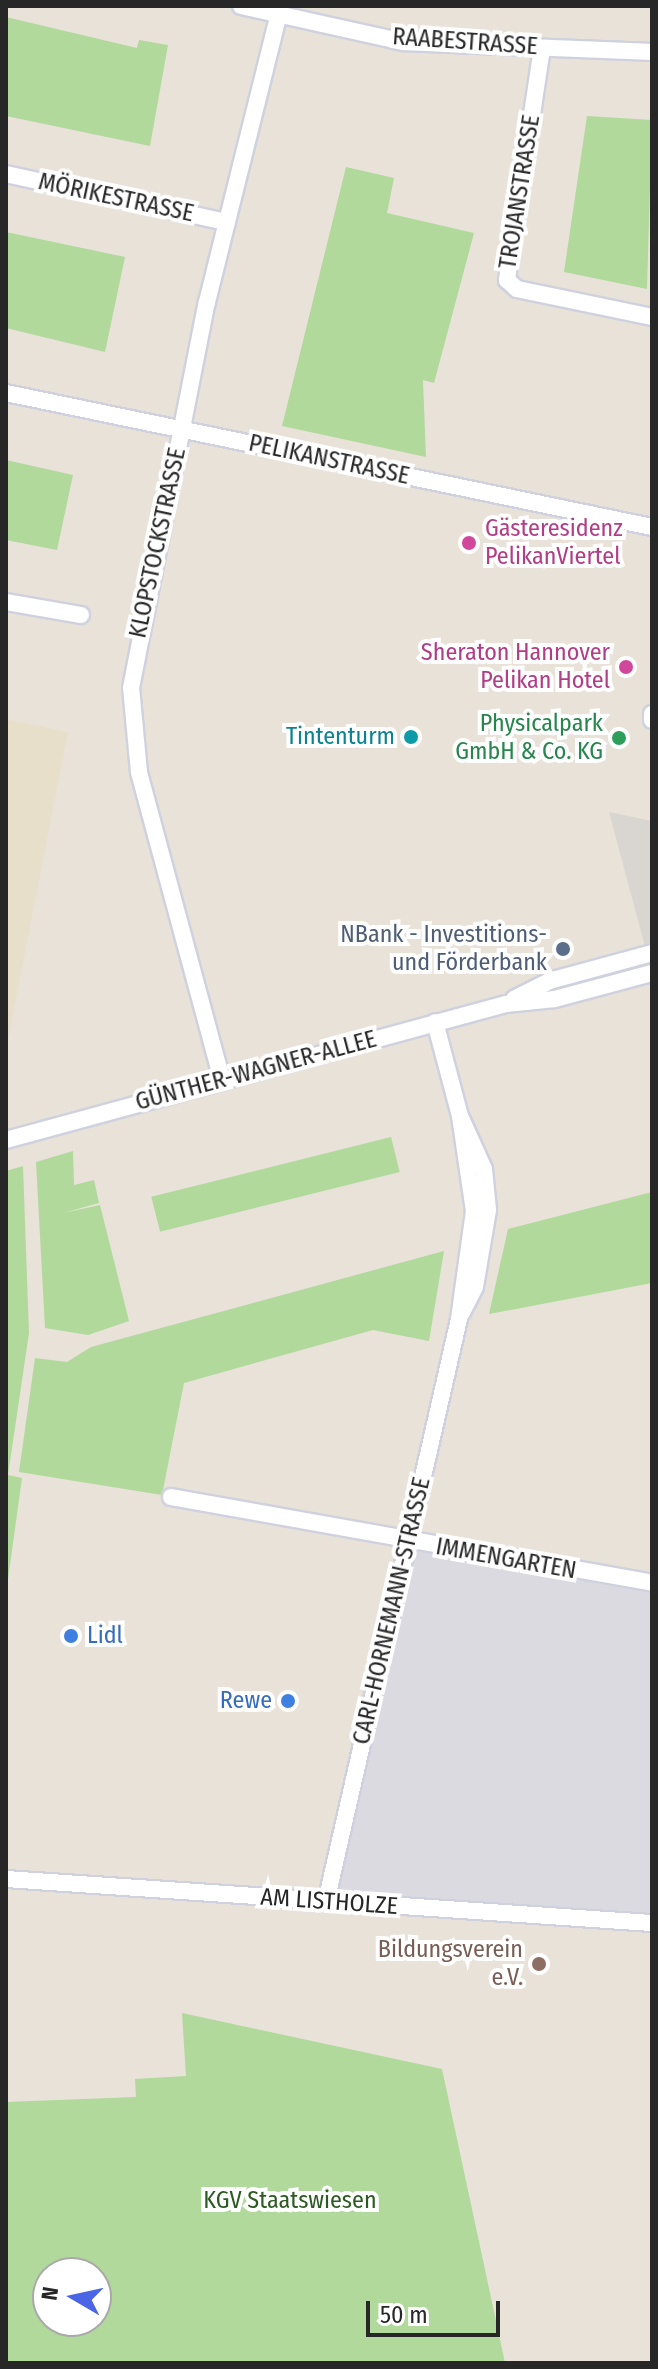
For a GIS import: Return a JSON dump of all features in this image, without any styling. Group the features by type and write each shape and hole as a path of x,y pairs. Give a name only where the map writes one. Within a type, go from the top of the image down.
{"street":[{"name":"RAABESTRASSE","path":"241,6 280,10 403,42 652,52"},
{"name":"KLOPSTOCKSTRASSE","path":"222,1080 133,733 134,656 227,222 280,10"},
{"name":"TROJANSTRASSE","path":"542,48 507,280 517,289 652,317"},
{"name":"MÖRIKESTRASSE","path":"6,174 227,222"},
{"name":"PELIKANSTRASSE","path":"6,393 652,527"},
{"path":"6,602 81,615"},
{"name":"GÜNTHER-WAGNER-ALLEE","path":"506,1004 549,981 652,953"},
{"name":"GÜNTHER-WAGNER-ALLEE","path":"6,1140 435,1022 506,1004 555,999 652,973"},
{"name":"CARL-HORNEMANN-STRASSE","path":"326,1902 459,1319 475,1287 488,1210 484,1169 460,1116 435,1022"},
{"name":"IMMENGARTEN","path":"171,1497 409,1543 652,1583"},
{"name":"AM LISTHOLZE","path":"6,1879 652,1923"}],"shaded area":[{"path":"6,719 68,732 6,1050"},
{"path":"609,812 652,821 652,953 647,954"},
{"path":"409,1543 652,1583 652,1923 326,1902"}],"green space":[{"path":"6,17 137,48 139,40 168,45 150,146 6,116"},
{"path":"587,116 652,120 647,289 564,272"},
{"path":"346,167 394,178 387,213 474,233 434,383 423,380 426,457 282,426"},
{"path":"6,232 125,257 105,352 6,328"},
{"path":"6,460 73,475 57,550 6,540"},
{"path":"391,1137 400,1172 160,1232 151,1197"},
{"path":"73,1151 74,1185 94,1180 99,1203 63,1213 100,1205 129,1321 88,1335 45,1328 36,1162"},
{"path":"23,1166 29,1333 8,1475 22,1478 6,1594 6,1171"},
{"path":"652,1192 652,1283 489,1314 508,1229"},
{"path":"444,1251 429,1341 373,1330 184,1383 162,1495 19,1472 35,1358 67,1362 91,1347"},
{"name":"KGV Staatswiesen","path":"182,2013 442,2069 505,2363 6,2363 6,2102 136,2097 135,2079 186,2076"}],"place":[{"name":"Gästeresidenz PelikanViertel","path":"469,543"},
{"name":"Sheraton Hannover Pelikan Hotel","path":"626,667"},
{"name":"Tintenturm","path":"411,737"},
{"name":"Physicalpark GmbH & Co. KG","path":"619,738"},
{"name":"NBank - Investitions- und Förderbank","path":"563,949"},
{"name":"Lidl","path":"71,1636"},
{"name":"Rewe","path":"288,1701"},
{"name":"Bildungsverein e.V.","path":"539,1964"}]}
